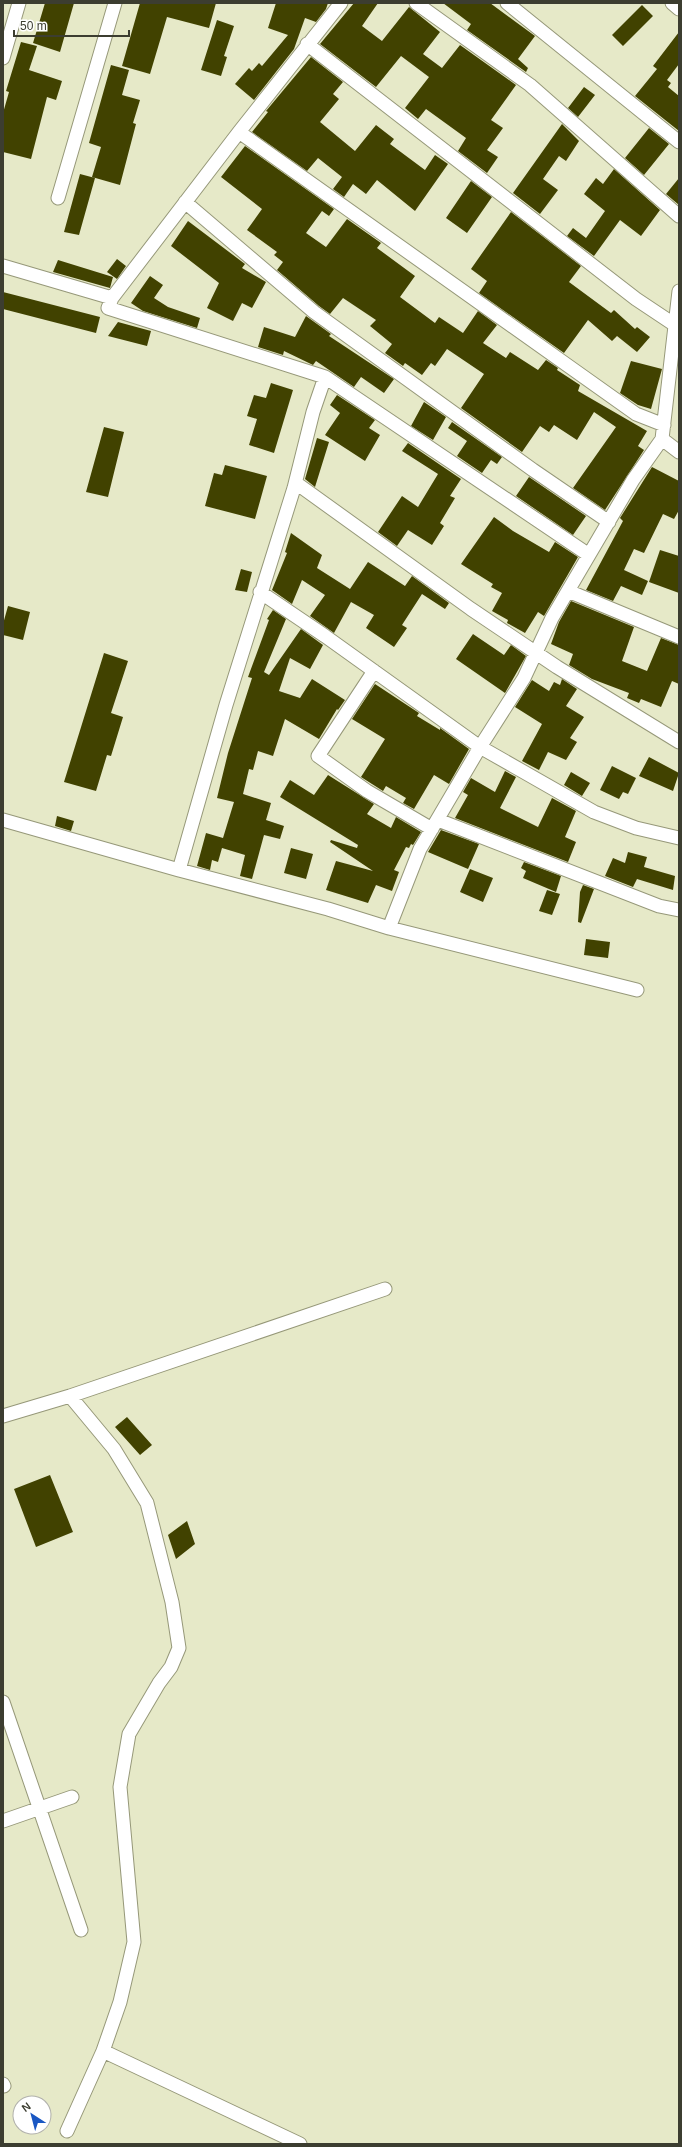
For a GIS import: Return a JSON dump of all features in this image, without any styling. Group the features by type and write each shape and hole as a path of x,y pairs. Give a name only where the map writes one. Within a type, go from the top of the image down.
{"street":[{"path":"3,58 18,3"},
{"path":"58,198 115,3"},
{"path":"341,3 307,44 185,202 112,298 108,308 325,377 589,555"},
{"path":"416,3 530,86 679,216"},
{"path":"507,3 679,142"},
{"path":"672,3 679,9"},
{"path":"307,44 636,299 675,325"},
{"path":"239,132 636,414 664,425"},
{"path":"185,202 314,312 532,470 609,522"},
{"path":"3,266 112,298"},
{"path":"389,928 420,849 480,747 524,678 568,591 589,555 645,462 662,439 679,291"},
{"path":"179,870 260,592 296,483 313,412 325,377"},
{"path":"662,439 679,452"},
{"path":"296,483 472,609 614,703 679,742"},
{"path":"568,591 679,637"},
{"path":"260,592 480,747 594,812 636,828 679,838"},
{"path":"374,671 318,756 367,791 435,825 658,906 679,910"},
{"path":"3,820 179,870 328,909 389,928 637,990"},
{"path":"3,1416 70,1396 385,1289"},
{"path":"67,2131 103,2051 120,2002 134,1942 120,1787 129,1734 159,1683 171,1667 178,1648 172,1602 148,1503 114,1449 70,1396"},
{"path":"3,1702 81,1930"},
{"path":"3,1821 72,1797"},
{"path":"103,2051 300,2144"}],"building":[{"path":"45,3 74,3 60,52 33,43"},
{"path":"140,3 216,3 209,28 167,17 150,74 122,66"},
{"path":"276,3 328,3 326,9 316,22 305,18 294,49 254,100 235,84 249,68 252,71 259,63 262,66 288,35 268,28"},
{"path":"354,3 378,3 362,26 382,41 409,7 440,32 423,54 442,68 460,45 516,85 491,120 503,128 487,150 498,157 487,173 458,151 466,138 426,109 418,119 405,108 429,77 401,56 376,87 320,44"},
{"path":"443,3 490,3 535,36 518,59 528,68 526,72 467,30 471,24"},
{"path":"642,5 653,16 623,46 612,35"},
{"path":"217,20 234,26 224,56 227,57 221,76 201,70"},
{"path":"679,32 679,64 667,80 671,83 668,87 679,96 679,131 635,96 657,69 653,66"},
{"path":"21,42 37,46 29,70 62,81 56,100 47,97 31,159 3,152 3,113 9,92 6,91"},
{"path":"311,57 343,82 333,94 339,99 320,122 355,151 376,125 394,139 390,144 425,170 435,155 448,164 415,211 377,180 366,194 353,184 344,197 333,189 342,177 318,158 307,171 252,132 268,112 266,111"},
{"path":"111,65 129,70 122,95 140,100 133,123 136,124 120,185 92,177 101,147 89,143"},
{"path":"584,87 595,95 578,117 568,108"},
{"path":"562,124 579,141 566,161 559,156 543,179 558,190 540,214 513,193"},
{"path":"649,128 669,144 644,175 625,158"},
{"path":"245,146 334,209 329,216 322,211 306,233 326,247 347,219 381,243 377,248 415,276 400,297 435,323 439,317 463,333 478,311 497,325 483,343 506,358 510,352 538,370 546,360 558,368 557,370 580,385 578,391 647,431 638,446 644,450 605,510 573,488 616,427 594,412 577,440 554,425 549,432 540,426 522,452 461,408 484,374 447,349 435,366 431,363 422,375 405,363 403,366 385,353 392,344 370,326 376,320 343,298 330,314 319,306 277,270 283,262 274,255 277,252 247,230 262,209 221,177"},
{"path":"614,169 660,210 641,236 620,220 594,256 567,236 573,228 586,238 605,211 584,194 596,178 603,184"},
{"path":"80,174 95,178 79,235 64,232"},
{"path":"679,178 679,205 666,194"},
{"path":"471,181 492,197 467,233 446,218"},
{"path":"511,212 581,266 569,282 611,313 614,310 635,329 637,327 650,337 637,352 617,336 612,341 588,320 564,353 479,293 487,281 471,269"},
{"path":"188,221 245,264 242,268 266,282 252,308 242,303 233,321 207,308 219,283 171,246"},
{"path":"117,259 126,266 117,279 107,272"},
{"path":"58,260 113,277 110,288 53,272"},
{"path":"150,276 163,285 154,298 168,307 200,318 197,328 143,311 131,303"},
{"path":"3,292 100,317 96,333 3,309"},
{"path":"306,316 331,334 329,336 394,379 384,393 361,377 354,387 316,361 313,365 284,351 283,355 258,347 264,327 295,337"},
{"path":"118,322 151,331 147,346 108,336"},
{"path":"631,361 662,369 651,409 638,405 620,393"},
{"path":"271,383 293,390 274,453 249,445 257,419 247,416 254,395 266,398"},
{"path":"337,395 375,420 369,428 380,435 365,461 325,435 340,413 330,405"},
{"path":"424,402 446,417 433,440 411,426"},
{"path":"452,422 502,457 497,464 491,460 482,473 457,456 467,441 448,428"},
{"path":"104,427 124,432 108,497 86,492"},
{"path":"317,438 329,442 315,487 305,479"},
{"path":"408,443 461,479 450,496 455,498 440,523 444,526 432,545 408,530 397,546 378,532 402,496 418,507 438,474 402,451"},
{"path":"225,465 267,476 255,519 205,506 214,473 222,475"},
{"path":"652,467 679,481 679,510 674,519 663,514 644,553 634,549 624,570 648,581 642,595 621,586 613,601 586,590 623,521 620,518"},
{"path":"529,477 586,516 573,535 516,496"},
{"path":"494,517 513,531 549,552 555,542 578,557 544,616 538,612 525,633 507,623 508,620 492,611 502,593 491,587 493,584 461,564"},
{"path":"291,533 322,555 317,568 350,589 368,562 405,586 412,576 449,603 445,609 422,594 402,625 407,628 394,647 366,628 374,615 351,602 334,633 310,616 325,595 302,580 292,604 272,590 287,553 285,552"},
{"path":"660,550 679,556 679,593 649,582"},
{"path":"241,569 252,572 247,592 235,590"},
{"path":"571,601 634,627 622,661 647,671 661,638 679,645 679,684 672,681 661,707 641,699 639,703 627,698 629,693 592,679 569,665 573,654 551,644 559,622"},
{"path":"8,606 30,612 23,640 3,635 3,624"},
{"path":"273,610 286,619 264,672 269,675 301,629 323,645 310,669 290,658 279,691 300,698 312,679 345,700 338,710 337,709 319,739 285,719 273,756 258,751 253,770 249,769 243,794 271,803 266,820 284,826 280,839 264,835 252,879 240,876 245,855 222,848 218,862 212,860 210,870 197,866 206,833 223,838 234,802 217,798 228,753 252,678 248,677 269,620 267,619"},
{"path":"473,634 504,655 511,645 526,656 505,693 456,659"},
{"path":"104,653 128,661 111,713 123,717 111,756 107,755 96,791 64,782"},
{"path":"562,679 577,689 566,706 584,717 570,738 577,742 566,760 548,752 539,770 522,761 542,724 515,707 532,680 549,691 554,682 560,685"},
{"path":"375,684 419,713 417,716 440,730 440,728 469,749 449,784 434,775 414,809 403,803 406,798 386,786 383,791 361,777 385,739 352,719"},
{"path":"649,757 679,773 673,791 639,776"},
{"path":"612,766 636,778 628,794 623,792 619,799 600,790"},
{"path":"505,771 516,777 500,808 538,827 552,798 576,811 565,837 576,842 568,862 455,818 468,795 463,792 471,778 495,792"},
{"path":"571,772 590,783 582,796 564,785"},
{"path":"328,775 374,804 367,814 391,828 396,817 421,832 413,845 411,844 409,848 406,847 394,870 399,872 392,891 376,885 368,903 326,890 336,861 373,871 330,842 331,840 357,848 358,845 280,797 290,780 314,795"},
{"path":"57,816 74,821 71,831 55,826"},
{"path":"441,830 479,844 468,869 428,852"},
{"path":"291,848 313,854 306,879 284,873"},
{"path":"628,852 647,857 644,867 675,876 673,890 637,879 633,887 605,876 613,858 625,863"},
{"path":"524,862 561,876 556,892 523,878 526,871 521,868"},
{"path":"470,869 493,878 483,902 460,892"},
{"path":"583,885 594,889 581,923 578,922 580,892"},
{"path":"547,890 560,894 552,915 539,911"},
{"path":"586,939 610,942 608,958 584,955"},
{"path":"127,1417 152,1445 140,1455 115,1427"},
{"path":"50,1475 73,1532 36,1547 14,1489"},
{"path":"187,1521 195,1544 176,1559 168,1535"}]}
